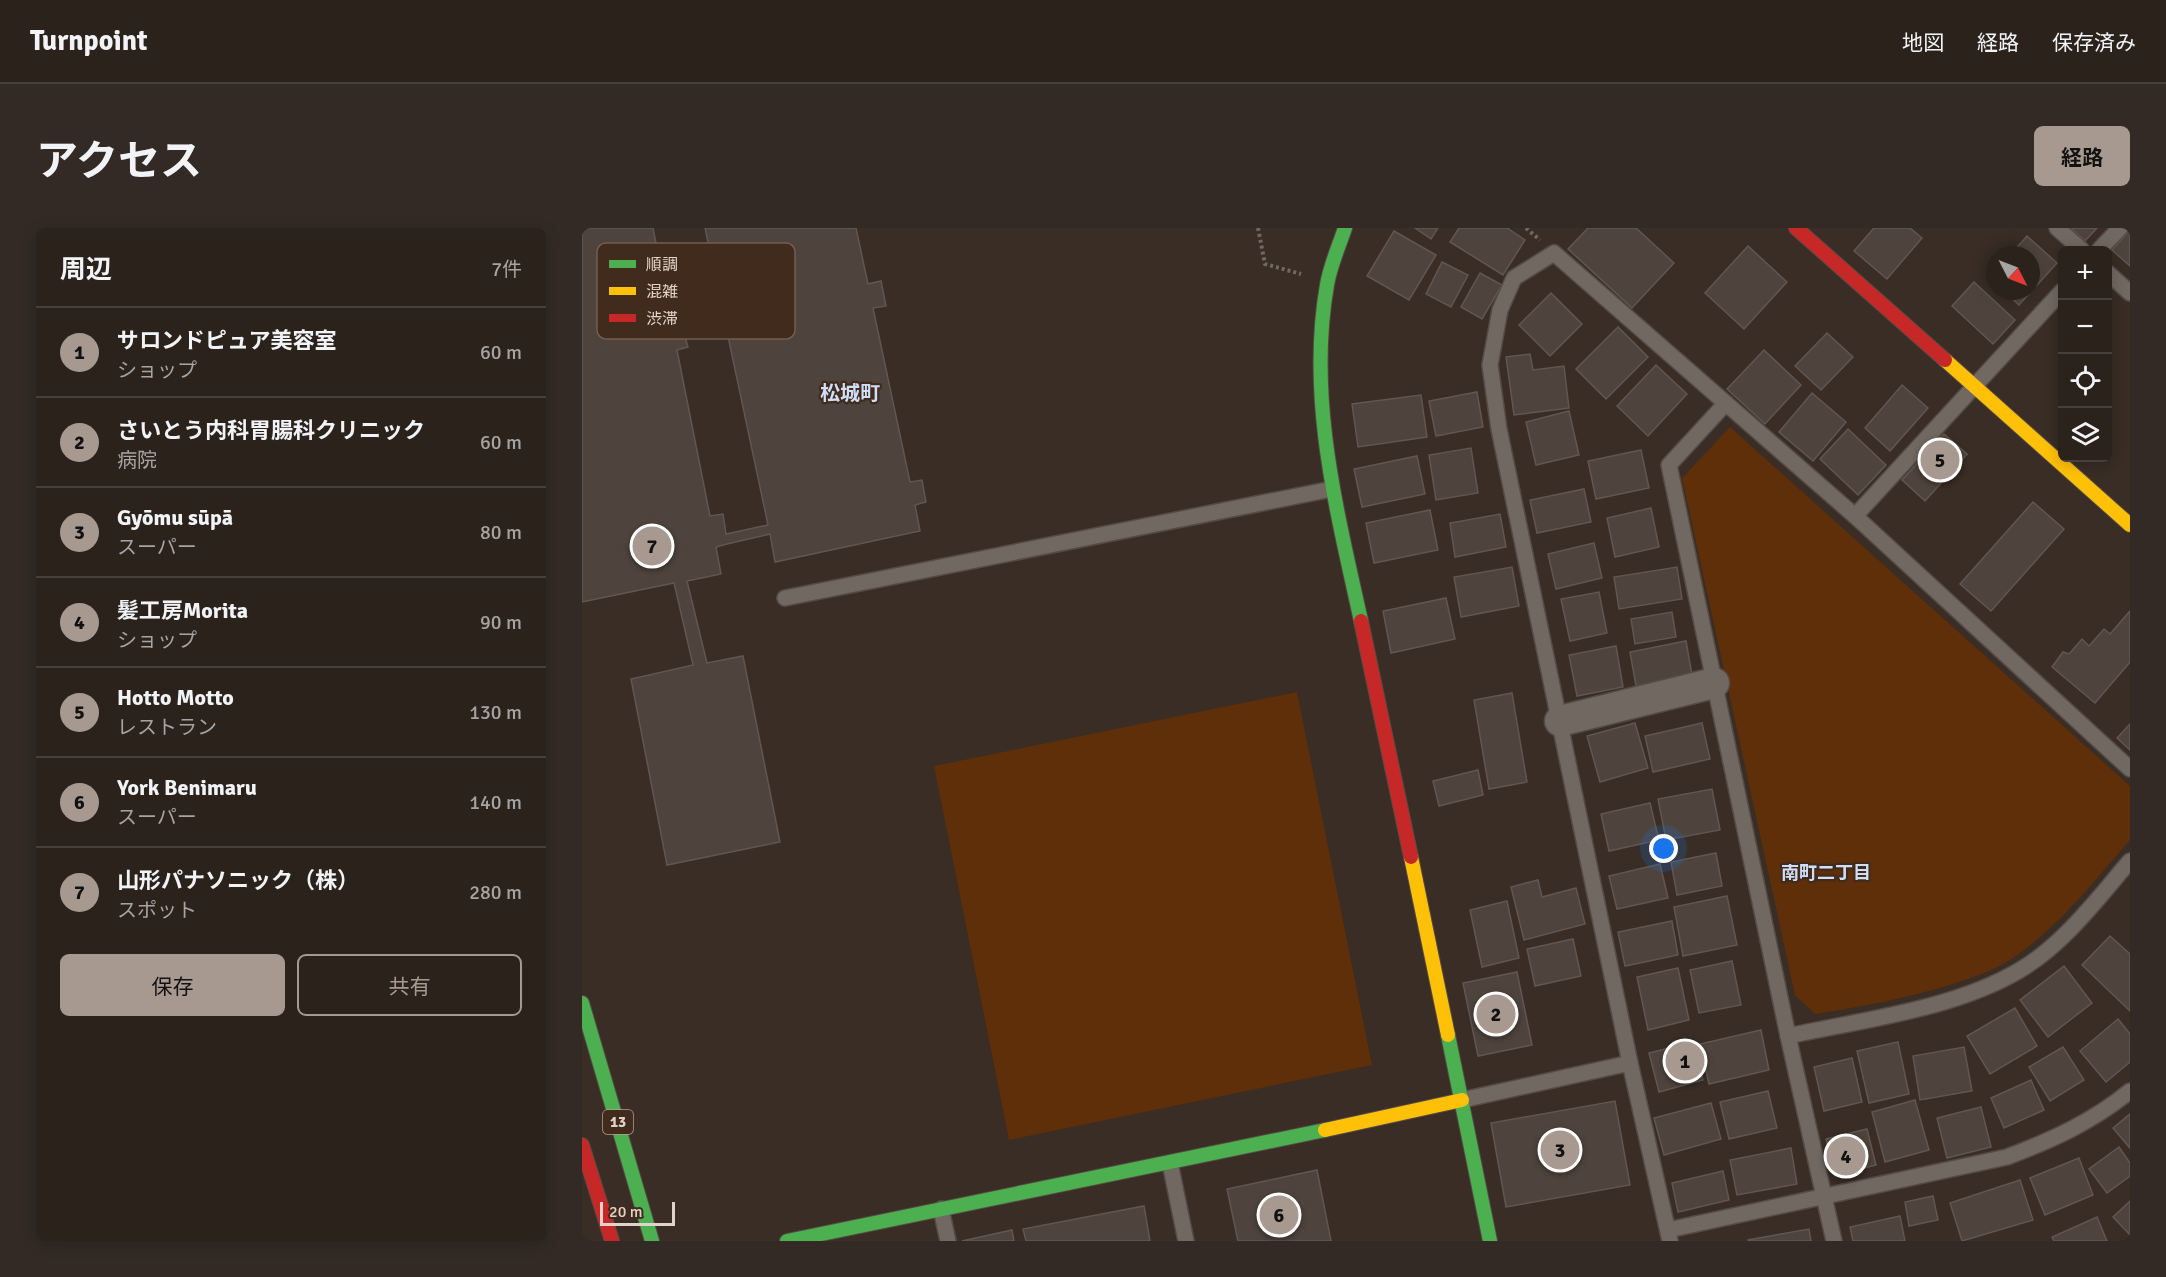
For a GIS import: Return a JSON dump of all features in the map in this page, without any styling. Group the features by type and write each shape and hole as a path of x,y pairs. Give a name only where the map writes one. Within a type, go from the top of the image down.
{"main road":[{"path":"1345,228 1327,282 1322,326 1320,384 1332,489 1490,1241"},
{"path":"1796,228 2130,525"},
{"name":"13","path":"582,1003 652,1241"},
{"path":"787,1241 1170,1163 1462,1100"},
{"name":"13","path":"582,1145 612,1241"}],"street":[{"path":"1560,721 1714,683"}],"lane":[{"path":"2057,228 2077,246"},
{"path":"2103,246 2120,228"},
{"path":"2130,769 1855,516 1554,253 1514,278 1500,310 1490,365 1499,429 1630,1063 1669,1235 1824,1195 2007,1157 2056,1138 2104,1112 2130,1091"},
{"path":"2112,277 2130,293"},
{"path":"1855,516 2058,295"},
{"path":"1726,403 1669,465 1788,1036 1834,1241"},
{"path":"785,598 1332,489"},
{"path":"1788,1036 1927,1005 1983,988 2022,969 2088,910 2130,861"},
{"path":"1462,1100 1630,1063"},
{"path":"1170,1163 1186,1241"},
{"path":"941,1209 948,1241"}],"path":[{"path":"1258,228 1265,264 1327,282"}],"shaded area":[{"path":"1730,427 2130,786 2130,840 2061,918 2030,946 1994,968 1971,978 1918,994 1815,1014 1795,995 1682,478"},
{"path":"1297,692 1372,1065 1009,1140 934,766"}],"building":[{"path":"582,228 653,228 656,243 597,243 597,339 686,339 688,347 677,350 710,516 723,514 726,534 768,525 729,339 795,339 795,243 708,243 705,228 856,228 868,284 881,281 886,306 873,308 910,482 922,480 926,502 915,505 920,531 775,562 770,534 716,547 721,574 687,581 707,663 743,656 780,842 667,865 631,679 693,665 674,583 582,602"},
{"path":"1415,228 1438,228 1431,239"},
{"path":"1459,228 1507,228 1525,240 1503,275 1450,242"},
{"path":"1588,228 1636,228 1674,263 1632,308 1568,249"},
{"path":"1874,228 1910,228 1922,238 1887,279 1854,251"},
{"path":"2071,228 2097,228 2085,241"},
{"path":"2130,230 2130,266 2112,250"},
{"path":"1394,231 1436,255 1409,300 1367,276"},
{"path":"2027,236 2038,246 2018,246"},
{"path":"1748,246 1787,282 1744,329 1705,293"},
{"path":"2040,248 2057,263 2040,282"},
{"path":"1442,262 1468,275 1451,307 1426,294"},
{"path":"1480,273 1502,285 1482,319 1461,307"},
{"path":"1974,282 1986,293 1986,300 1993,300 2015,320 1993,344 1952,306"},
{"path":"1551,293 1582,324 1550,356 1519,325"},
{"path":"2014,300 2024,300 2019,305"},
{"path":"1618,327 1648,357 1606,399 1576,369"},
{"path":"1827,333 1853,357 1821,390 1795,366"},
{"path":"1764,350 1801,385 1765,424 1727,389"},
{"path":"1530,354 1533,370 1564,366 1569,408 1514,415 1506,357"},
{"path":"1656,365 1687,394 1648,436 1617,406"},
{"path":"1902,385 1928,408 1890,451 1865,428"},
{"path":"1477,392 1483,427 1436,436 1429,401"},
{"path":"1812,393 1846,422 1813,461 1779,432"},
{"path":"1421,395 1427,437 1358,447 1352,404"},
{"path":"1569,411 1579,455 1536,465 1526,422"},
{"path":"1848,429 1886,465 1858,495 1820,459"},
{"path":"1944,434 1967,454 1925,501 1902,480"},
{"path":"1471,448 1478,493 1436,500 1429,455"},
{"path":"1641,450 1649,488 1596,499 1588,461"},
{"path":"1417,456 1425,494 1362,507 1354,469"},
{"path":"1584,489 1591,522 1537,533 1530,500"},
{"path":"2033,502 2064,529 1991,611 1960,584"},
{"path":"1651,508 1659,547 1615,557 1607,518"},
{"path":"1430,510 1438,550 1374,563 1366,523"},
{"path":"1500,514 1506,547 1455,557 1450,523"},
{"path":"1594,543 1602,578 1556,589 1548,554"},
{"path":"1512,567 1519,606 1461,617 1454,577"},
{"path":"1677,567 1682,599 1619,609 1614,577"},
{"path":"1599,592 1607,633 1570,641 1561,599"},
{"path":"1446,598 1455,639 1391,653 1383,611"},
{"path":"2130,611 2130,662 2095,703 2052,667 2063,652 2069,654 2082,639 2089,646 2104,629 2110,634"},
{"path":"1672,612 1676,637 1635,644 1631,619"},
{"path":"1686,641 1692,675 1636,686 1630,652"},
{"path":"1616,646 1623,687 1577,696 1569,655"},
{"path":"1512,693 1527,782 1489,789 1474,700"},
{"path":"1635,723 1648,768 1600,782 1587,736"},
{"path":"1702,723 1710,759 1653,772 1645,736"},
{"path":"2130,724 2130,750 2117,738"},
{"path":"1478,770 1483,795 1439,806 1433,781"},
{"path":"1712,789 1720,830 1666,840 1658,799"},
{"path":"1650,803 1659,840 1609,851 1601,814"},
{"path":"1716,853 1722,886 1677,895 1671,862"},
{"path":"1660,864 1668,898 1617,909 1609,876"},
{"path":"1538,880 1542,897 1576,888 1585,924 1524,940 1511,887"},
{"path":"1727,896 1737,945 1683,956 1674,907"},
{"path":"1507,901 1519,958 1482,967 1470,910"},
{"path":"1672,921 1678,955 1625,966 1618,932"},
{"path":"2110,936 2130,954 2130,1011 2082,965"},
{"path":"1573,939 1581,976 1535,986 1527,949"},
{"path":"1732,961 1741,1005 1699,1013 1690,970"},
{"path":"2064,966 2092,1003 2048,1037 2020,1000"},
{"path":"1678,968 1689,1020 1648,1030 1637,977"},
{"path":"1517,972 1532,1045 1478,1056 1463,983"},
{"path":"2015,1008 2037,1046 1990,1074 1967,1036"},
{"path":"2118,1019 2130,1034 2130,1062 2106,1082 2080,1051"},
{"path":"1761,1030 1769,1070 1709,1084 1700,1044"},
{"path":"1693,1042 1703,1080 1659,1092 1649,1053"},
{"path":"1898,1042 1909,1094 1869,1103 1857,1051"},
{"path":"1964,1047 1972,1091 1920,1100 1913,1056"},
{"path":"2063,1047 2084,1080 2050,1101 2029,1067"},
{"path":"1852,1058 1862,1102 1824,1111 1814,1067"},
{"path":"2031,1080 2044,1110 2004,1128 1991,1098"},
{"path":"1768,1091 1777,1128 1729,1139 1720,1102"},
{"path":"1915,1100 1929,1150 1885,1162 1872,1112"},
{"path":"1615,1101 1630,1185 1506,1207 1491,1123"},
{"path":"1711,1103 1721,1139 1664,1155 1654,1118"},
{"path":"1981,1107 1991,1147 1947,1158 1937,1118"},
{"path":"2130,1114 2130,1148 2113,1128"},
{"path":"1867,1129 1876,1165 1835,1176 1826,1139"},
{"path":"2119,1147 2130,1163 2130,1176 2107,1193 2089,1169"},
{"path":"1791,1148 1797,1184 1737,1195 1730,1160"},
{"path":"2079,1158 2093,1195 2045,1215 2030,1178"},
{"path":"1317,1170 1331,1241 1238,1241 1227,1189"},
{"path":"1723,1171 1729,1200 1678,1212 1672,1183"},
{"path":"2020,1180 2033,1220 1962,1241 1950,1203"},
{"path":"1933,1196 1938,1220 1909,1226 1905,1202"},
{"path":"2130,1201 2130,1235 2113,1217"},
{"path":"1144,1206 1150,1241 1026,1241 1023,1229"},
{"path":"1900,1216 1905,1241 1853,1241 1850,1227"},
{"path":"2097,1217 2107,1241 2054,1241 2052,1237"},
{"path":"1809,1229 1811,1241 1748,1241 1748,1240"},
{"path":"1012,1230 1014,1241 962,1241"}],"traffic: fast":[{"path":"1345,228 1332,263 1327,285 1320,370 1334,496 1361,621"},
{"path":"582,1003 652,1241"},
{"path":"1448,1035 1490,1241"},
{"path":"787,1241 1325,1130"}],"traffic: slow":[{"path":"1945,360 2130,525"},
{"path":"1411,857 1448,1035"},
{"path":"1325,1130 1462,1100"}],"traffic: jam":[{"path":"1796,228 1945,360"},
{"path":"1361,621 1411,857"},
{"path":"582,1145 612,1241"}],"place":[{"name":"Hotto Motto","path":"1940,460"},
{"name":"山形パナソニック（株）","path":"652,546"},
{"name":"さいとう内科胃腸科クリニック","path":"1496,1014"},
{"name":"サロンドピュア美容室","path":"1685,1061"},
{"name":"Gyōmu sūpā","path":"1560,1150"},
{"name":"髪工房Morita","path":"1846,1156"},
{"name":"York Benimaru","path":"1279,1215"}],"district":[{"name":"松城町","path":"850,393"},
{"name":"南町二丁目","path":"1826,873"}]}
